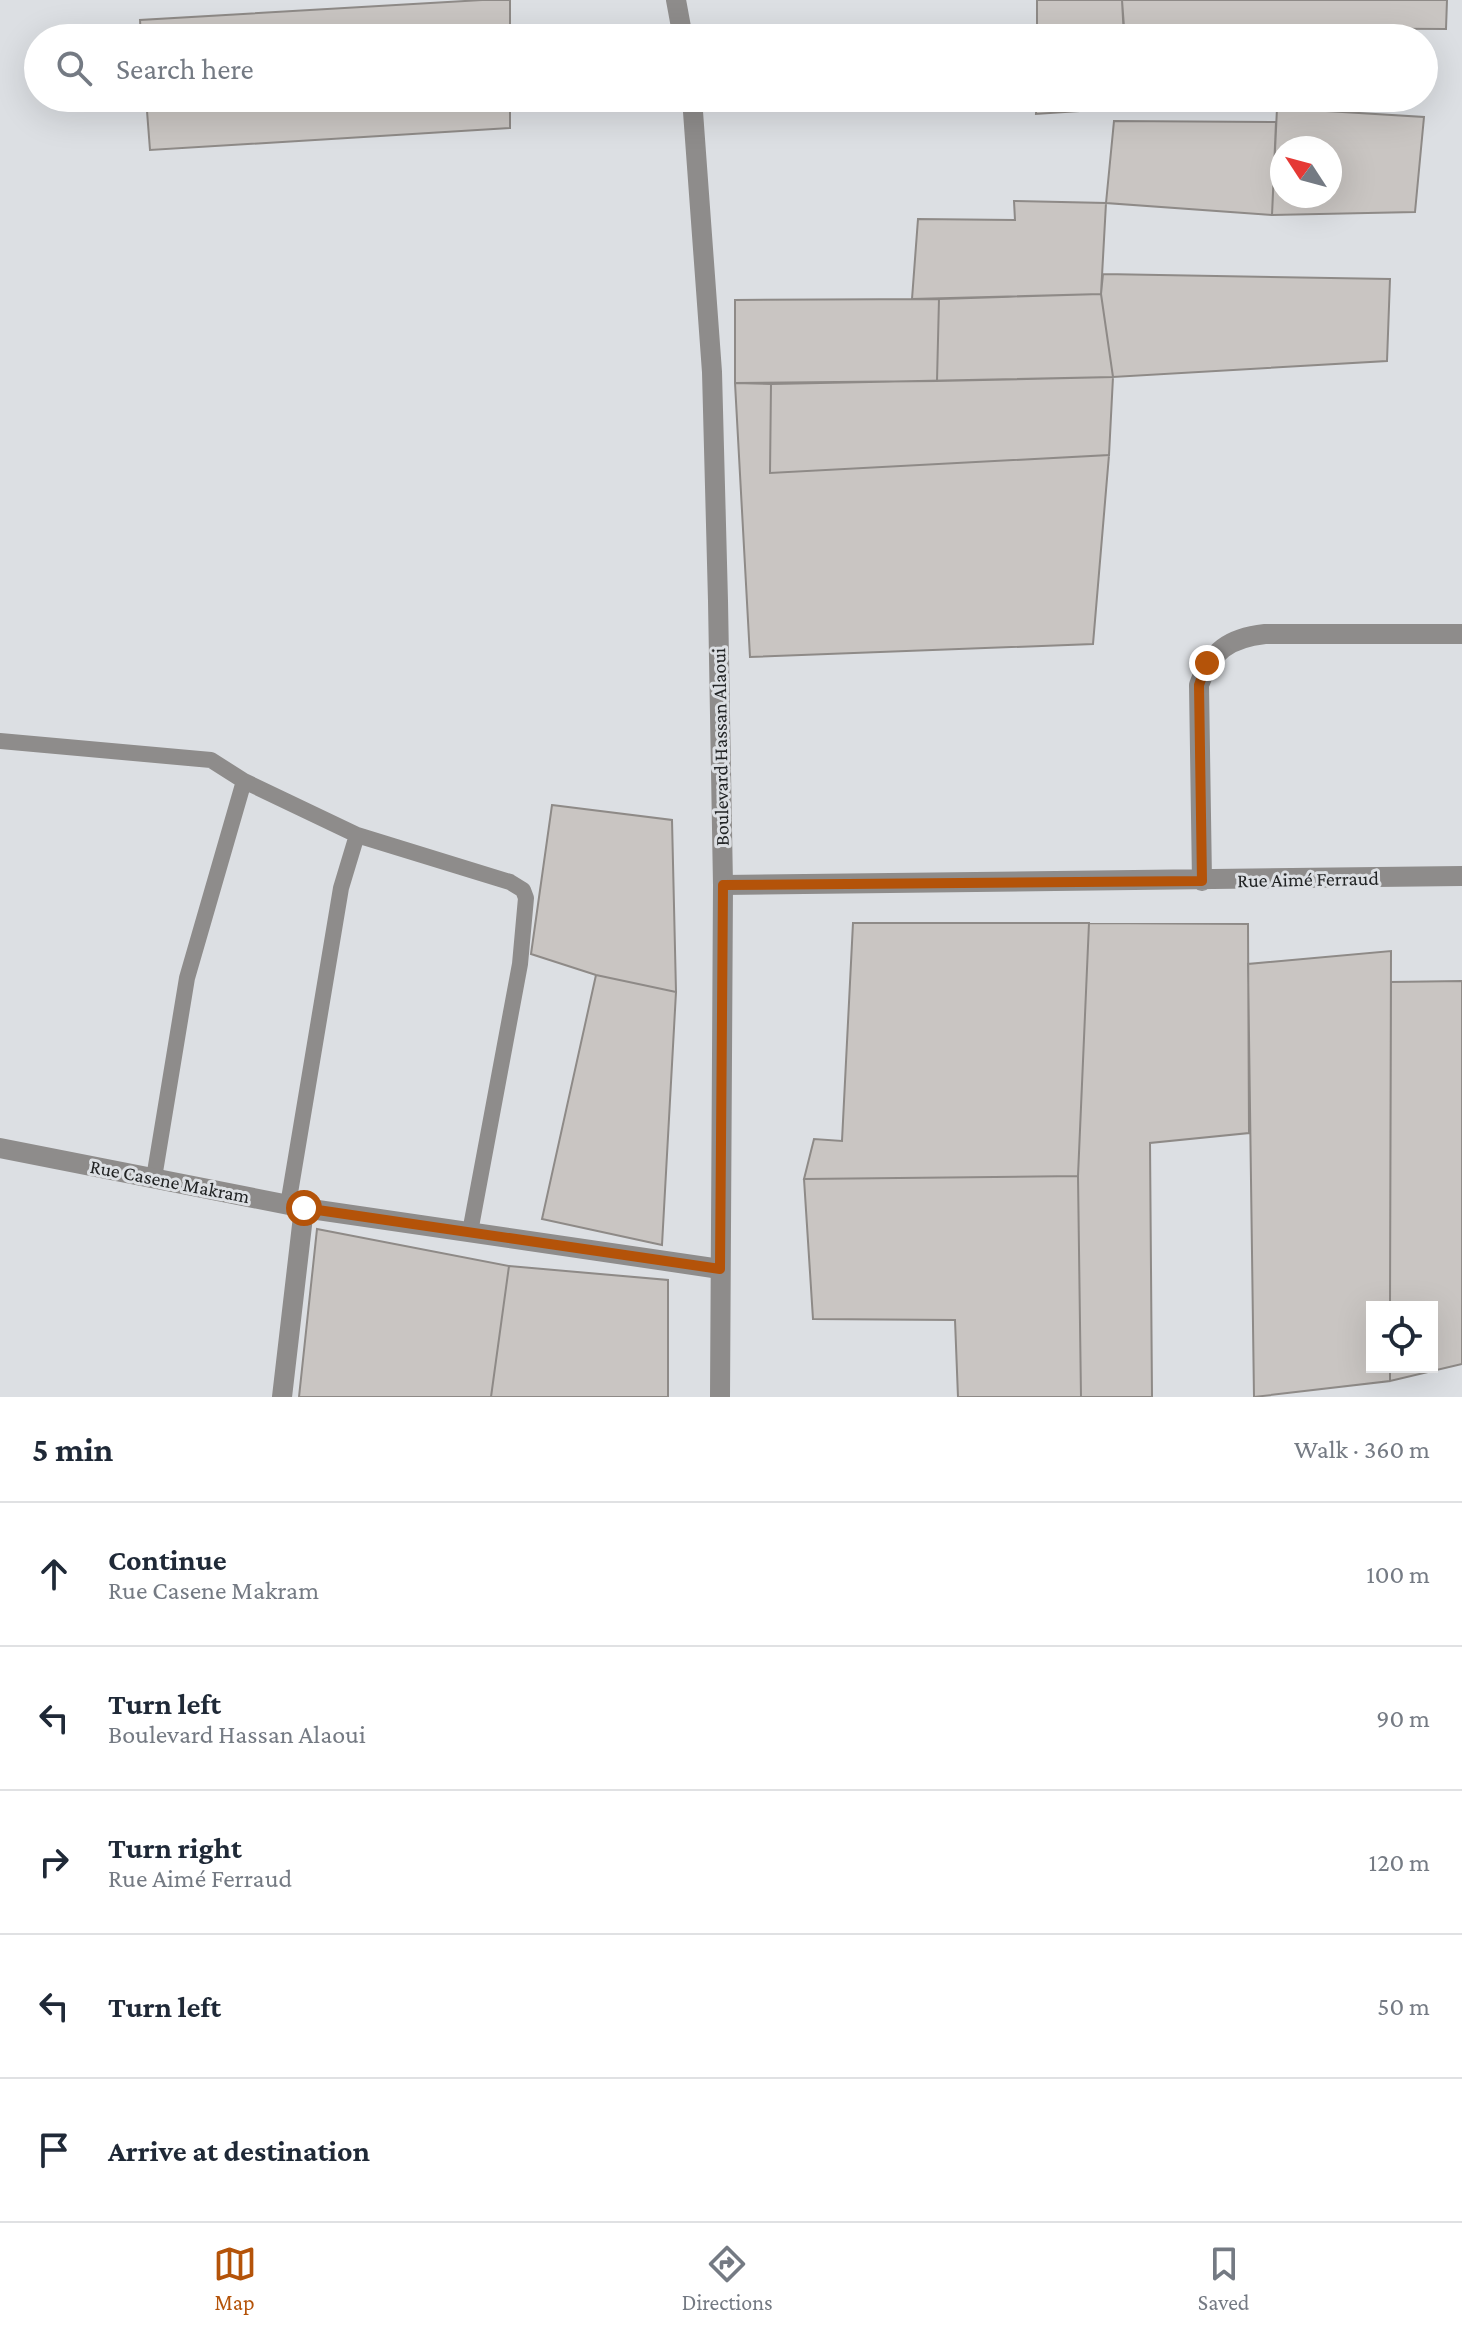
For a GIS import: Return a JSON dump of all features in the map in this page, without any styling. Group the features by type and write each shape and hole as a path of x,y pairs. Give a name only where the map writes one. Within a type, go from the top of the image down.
{"street":[{"path":"676,0 680,24"},
{"name":"Boulevard Hassan Alaoui","path":"693,112 712,372 723,885 720,1397"},
{"path":"1202,881 1199,685 1207,663 1222,647 1242,636 1265,634 1462,634"},
{"name":"Rue Aimé Ferraud","path":"723,885 1462,876"},
{"name":"Rue Casene Makram","path":"0,1148 296,1206 720,1269"},
{"path":"282,1397 296,1206"}],"lane":[{"path":"0,741 211,760 244,781 357,835 510,882 523,890 526,898 520,964 470,1232"},
{"path":"154,1178 187,978 244,781"},
{"path":"296,1206 341,888 357,835"}],"building":[{"path":"510,0 510,24 140,24 140,20"},
{"path":"1037,0 1122,0 1123,24 1037,24"},
{"path":"1122,0 1447,0 1446,29 1438,29 1438,24 1124,24"},
{"path":"147,112 510,112 510,128 150,150"},
{"path":"1277,112 1424,117 1415,212 1272,215 1272,208 1342,208 1342,136 1276,136"},
{"path":"1114,121 1276,122 1275,136 1270,136 1272,215 1106,203"},
{"path":"1014,201 1106,203 1101,294 912,299 918,219 1015,220"},
{"path":"1103,274 1390,279 1387,361 1113,377 1101,294"},
{"path":"1101,294 1113,377 937,381 939,299"},
{"path":"939,299 937,381 735,383 735,300"},
{"path":"1113,377 1109,455 770,473 771,384"},
{"path":"735,383 771,384 770,473 1109,455 1093,644 750,657"},
{"path":"552,805 672,820 676,992 596,975 531,954"},
{"path":"853,923 1089,923 1078,1176 804,1179 814,1139 842,1141"},
{"path":"1089,923 1248,924 1249,1133 1150,1143 1152,1397 1081,1397 1078,1176"},
{"path":"1391,951 1390,1301 1366,1301 1366,1373 1390,1373 1390,1381 1254,1397 1248,964"},
{"path":"596,975 676,992 662,1245 542,1219"},
{"path":"1462,981 1462,1364 1438,1370 1438,1301 1390,1301 1391,982"},
{"path":"1078,1176 1081,1397 958,1397 955,1320 813,1319 804,1179"},
{"path":"317,1229 509,1266 491,1397 299,1397"},
{"path":"509,1266 668,1280 668,1397 491,1397"},
{"path":"1390,1373 1424,1373 1390,1381"}],"route":[{"path":"304,1208 720,1269 723,885 1202,881 1199,685 1207,663"}]}
